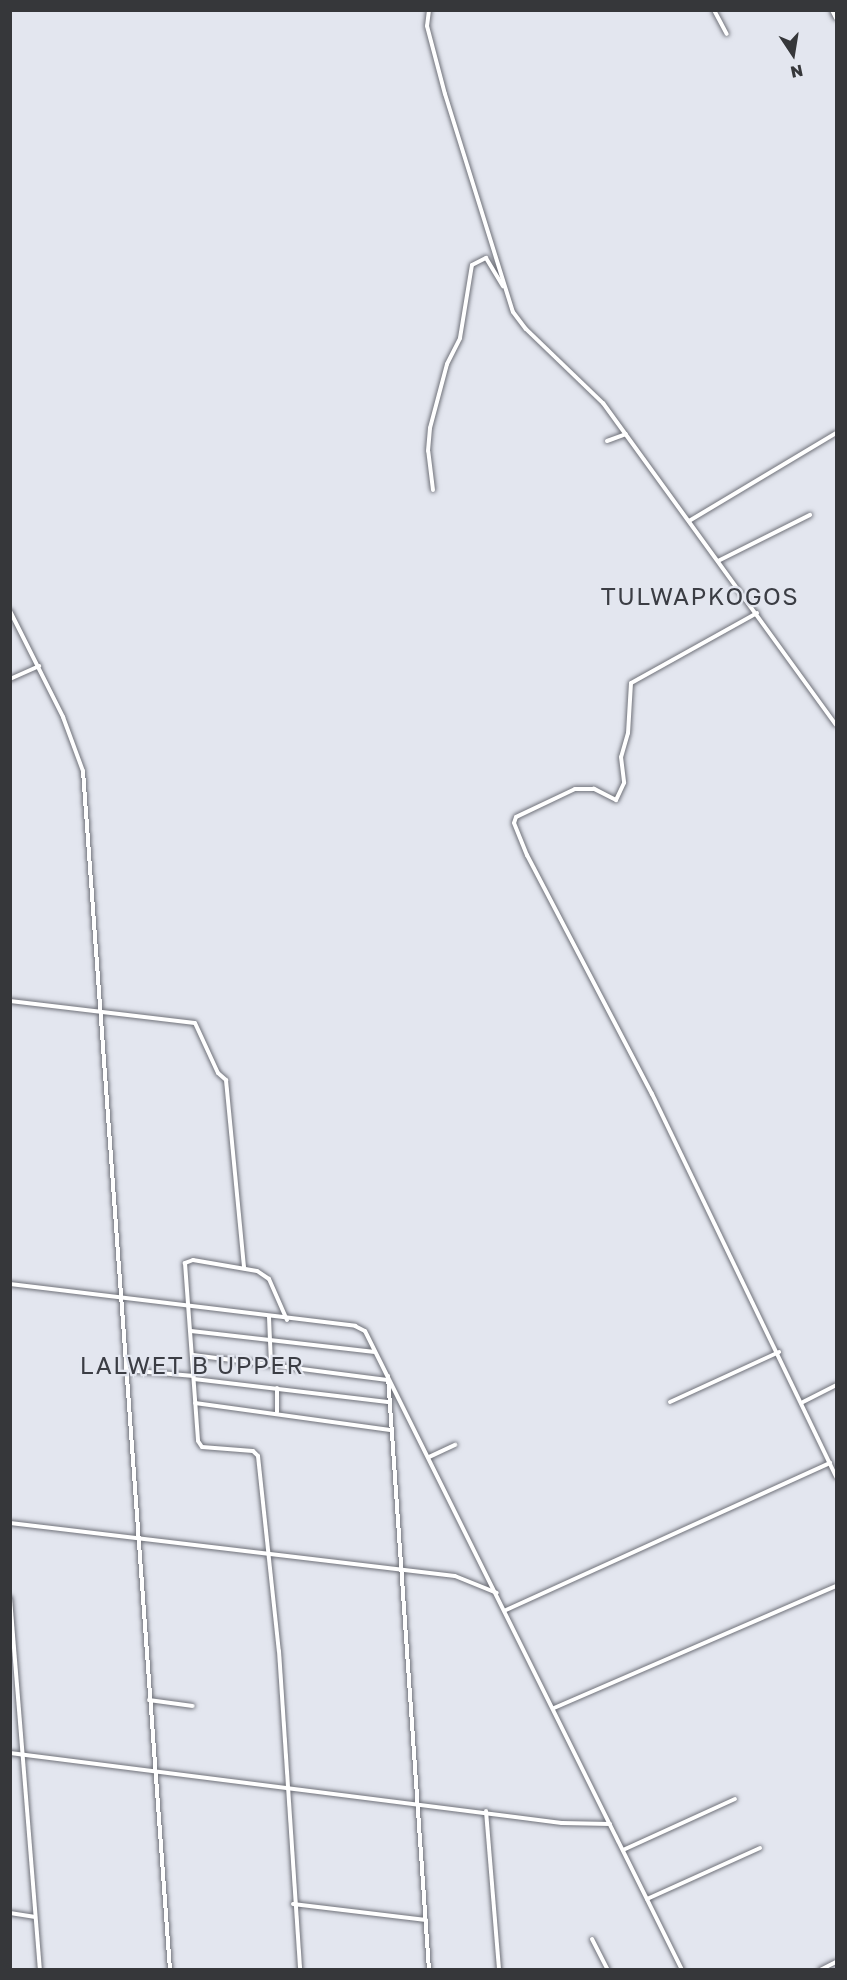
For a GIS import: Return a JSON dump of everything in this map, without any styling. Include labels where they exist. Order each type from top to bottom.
[{"type":"street","points":[[429,10],[427,26],[445,94],[513,312],[526,329],[588,386],[626,434],[837,725]]},
{"type":"street","points":[[714,10],[727,34]]},
{"type":"street","points":[[832,10],[837,18]]},
{"type":"street","points":[[433,490],[428,451],[430,428],[447,364],[459,338],[471,266],[486,258],[506,289]]},
{"type":"street","points":[[607,441],[626,434]]},
{"type":"street","points":[[689,521],[837,434]]},
{"type":"street","points":[[718,561],[810,515]]},
{"type":"street","points":[[10,611],[39,666],[83,771],[153,1772],[170,1970]]},
{"type":"street","points":[[757,613],[631,683],[628,733],[621,757],[624,783],[616,800],[594,789],[575,789],[516,817],[514,823],[526,855],[628,1047],[712,1222],[779,1352],[836,1473]]},
{"type":"street","points":[[10,679],[39,666]]},
{"type":"street","points":[[10,1001],[190,1021],[198,1028],[218,1073],[226,1080],[244,1268]]},
{"type":"street","points":[[287,1320],[269,1279],[244,1268],[186,1261],[197,1436],[202,1447],[253,1451],[258,1456],[269,1556],[288,1788],[293,1904],[300,1970]]},
{"type":"street","points":[[10,1284],[287,1320],[356,1326],[365,1331],[498,1593],[682,1970]]},
{"type":"street","points":[[269,1317],[271,1364]]},
{"type":"street","points":[[191,1331],[375,1352]]},
{"type":"street","points":[[670,1402],[779,1352]]},
{"type":"street","points":[[193,1354],[388,1378]]},
{"type":"street","points":[[126,1370],[388,1402]]},
{"type":"street","points":[[388,1378],[429,1970]]},
{"type":"street","points":[[803,1402],[837,1385]]},
{"type":"street","points":[[277,1388],[277,1412]]},
{"type":"street","points":[[195,1403],[277,1412],[390,1430]]},
{"type":"street","points":[[429,1457],[455,1444]]},
{"type":"street","points":[[506,1610],[830,1463]]},
{"type":"street","points":[[10,1523],[269,1556],[455,1576],[498,1593]]},
{"type":"street","points":[[554,1708],[837,1586]]},
{"type":"street","points":[[10,1598],[40,1970]]},
{"type":"street","points":[[148,1700],[193,1706]]},
{"type":"street","points":[[10,1753],[486,1811],[562,1823],[610,1824]]},
{"type":"street","points":[[623,1850],[735,1799]]},
{"type":"street","points":[[486,1811],[499,1970]]},
{"type":"street","points":[[647,1899],[760,1848]]},
{"type":"street","points":[[293,1904],[426,1920]]},
{"type":"street","points":[[10,1913],[34,1917]]},
{"type":"street","points":[[592,1939],[608,1970]]},
{"type":"street","points":[[820,1970],[837,1962]]},
{"type":"district","name":"TULWAPKOGOS","points":[[700,596]]},
{"type":"district","name":"LALWET B UPPER","points":[[192,1365]]}]
